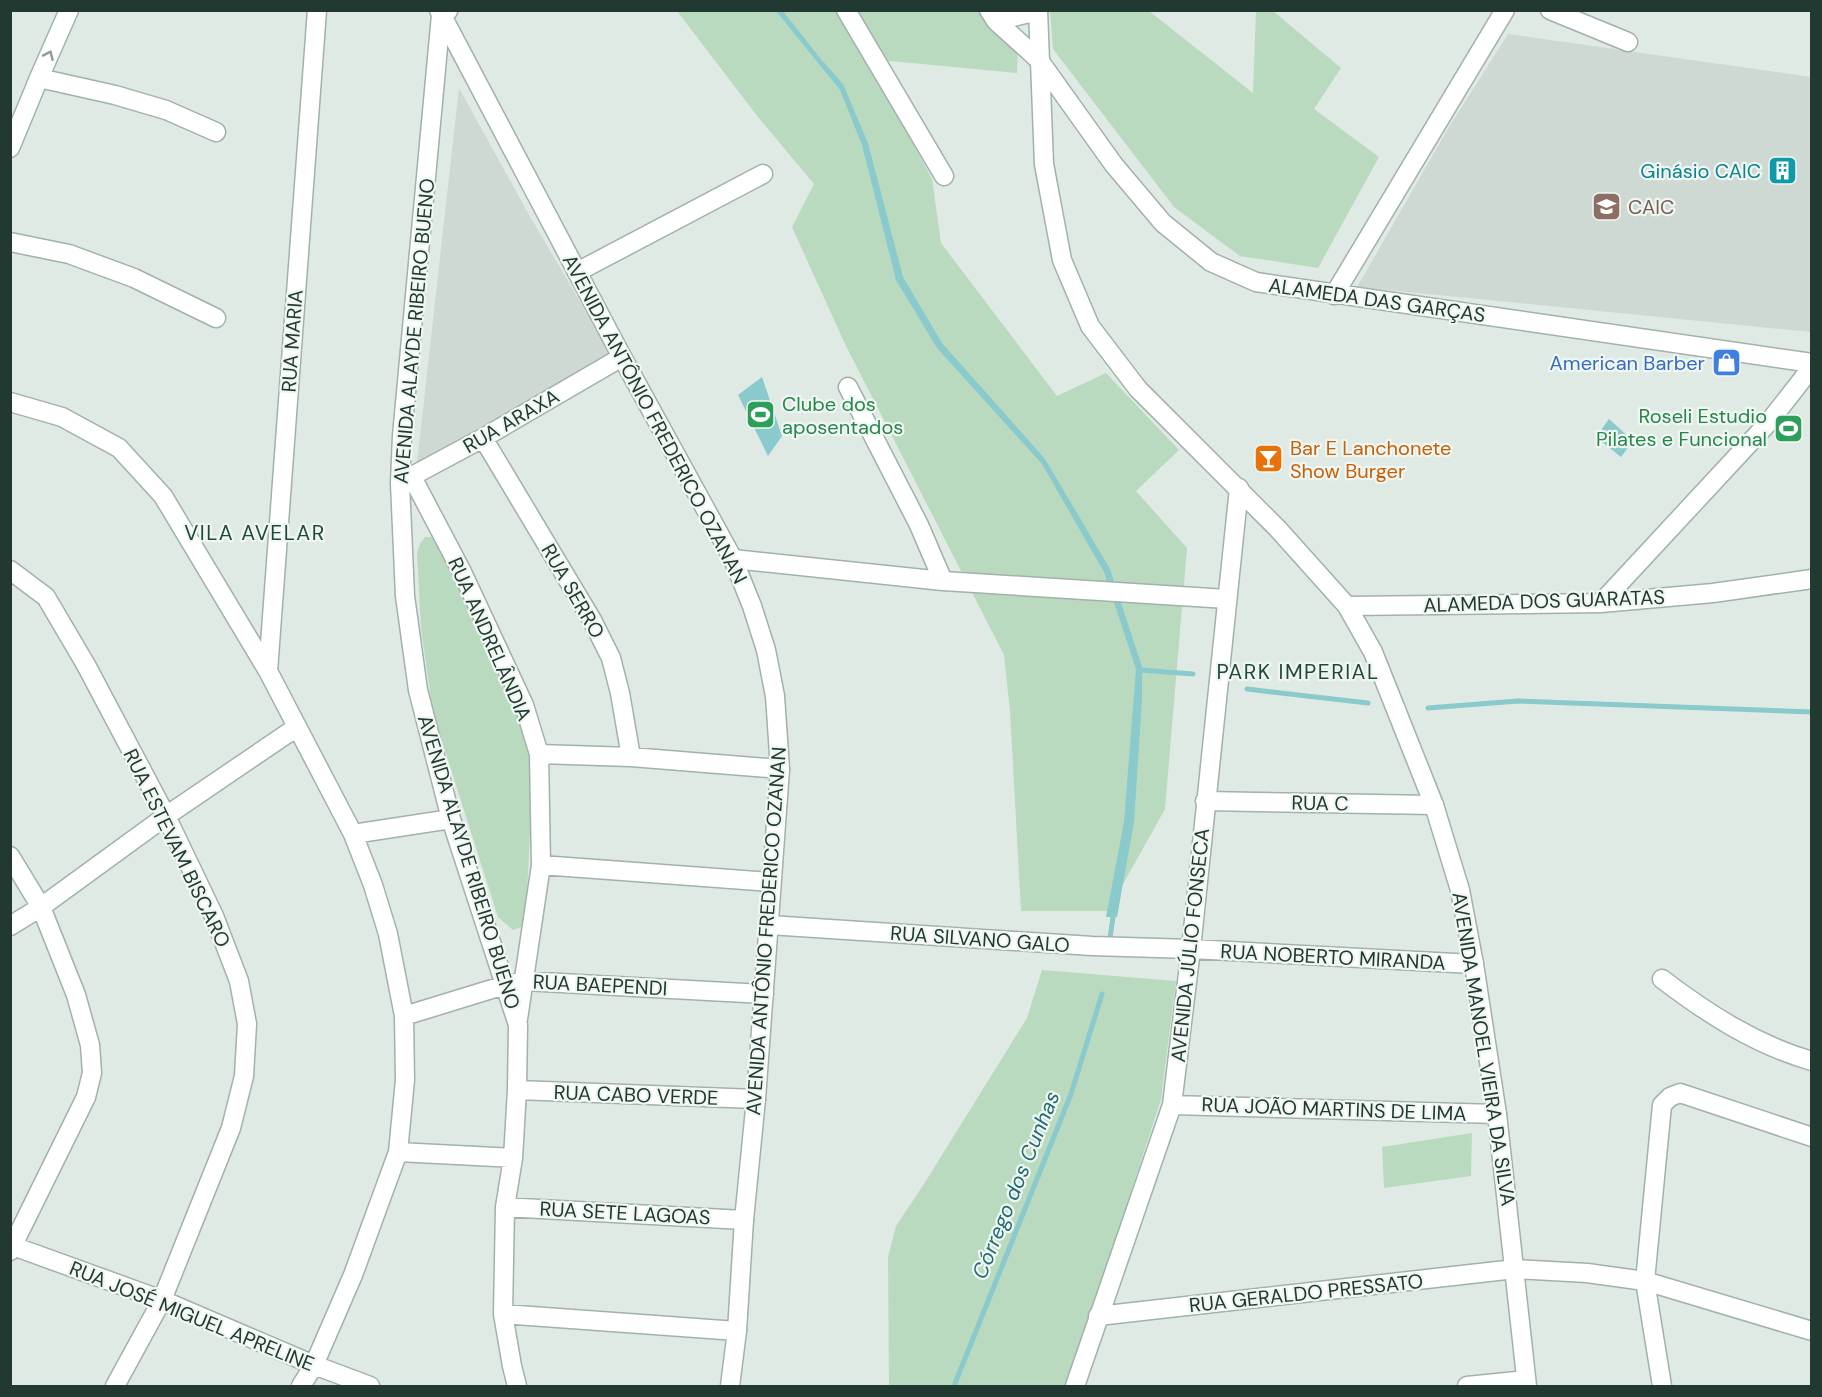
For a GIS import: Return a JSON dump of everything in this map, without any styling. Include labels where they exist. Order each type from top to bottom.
[{"type":"street","points":[[10,148],[69,10]]},
{"type":"street","name":"RUA MARIA","points":[[268,671],[317,10]]},
{"type":"street","points":[[846,10],[944,176]]},
{"type":"street","points":[[1334,295],[1505,10]]},
{"type":"street","points":[[1550,10],[1628,42]]},
{"type":"street","points":[[992,16],[1038,11]]},
{"type":"street","name":"AVENIDA MANOEL VIEIRA DA SILVA","points":[[1038,11],[1044,164],[1062,260],[1090,326],[1138,389],[1239,488],[1347,606],[1373,652],[1434,805],[1460,890],[1474,964],[1497,1114],[1526,1383]]},
{"type":"street","name":"AVENIDA ANTÔNIO FREDERICO OZANAN","points":[[443,12],[622,357],[733,559],[752,606],[766,650],[775,696],[780,769],[756,1099],[744,1220],[737,1331],[730,1386]]},
{"type":"street","name":"AVENIDA ALAYDE RIBEIRO BUENO","points":[[443,12],[402,436],[406,479],[405,596],[418,690],[451,819],[518,1025],[513,1158],[505,1207],[503,1314],[517,1386]]},
{"type":"street","name":"ALAMEDA DAS GARÇAS","points":[[992,16],[1039,60],[1114,165],[1163,223],[1211,262],[1256,282],[1812,365]]},
{"type":"street","points":[[39,78],[115,95],[166,110],[216,132]]},
{"type":"street","points":[[577,272],[763,174]]},
{"type":"street","points":[[10,242],[69,254],[134,278],[216,318]]},
{"type":"street","name":"RUA ARAXA","points":[[406,479],[483,438],[622,357]]},
{"type":"street","points":[[1601,603],[1769,422],[1812,365]]},
{"type":"street","points":[[848,387],[919,525],[943,581]]},
{"type":"street","points":[[10,402],[62,417],[120,448],[163,496],[268,671],[353,834],[373,885],[388,934],[404,1016],[405,1080],[398,1152],[353,1275],[314,1365],[302,1386]]},
{"type":"street","name":"RUA SERRO","points":[[483,438],[592,620],[611,658],[620,693],[631,757]]},
{"type":"street","name":"RUA ANDRELÂNDIA","points":[[406,479],[462,572],[524,705],[539,754],[541,865],[518,1025]]},
{"type":"street","name":"AVENIDA JÚLIO FONSECA","points":[[1075,1386],[1172,1105],[1191,949],[1239,488]]},
{"type":"street","points":[[733,559],[943,581],[1227,599]]},
{"type":"street","name":"RUA ESTEVAM BISCARO","points":[[10,570],[46,597],[86,665],[166,816],[214,915],[239,981],[247,1024],[244,1076],[231,1128],[162,1300],[115,1386]]},
{"type":"street","name":"ALAMEDA DOS GUARATAS","points":[[1347,606],[1601,603],[1713,593],[1812,579]]},
{"type":"street","points":[[10,926],[41,907],[166,816],[297,727]]},
{"type":"street","points":[[539,754],[631,757],[780,769]]},
{"type":"street","name":"RUA C","points":[[1205,801],[1434,805]]},
{"type":"street","points":[[353,834],[451,819]]},
{"type":"street","points":[[10,856],[41,907],[76,995],[90,1045],[92,1073],[87,1097],[12,1246]]},
{"type":"street","points":[[541,865],[771,882]]},
{"type":"street","name":"RUA SILVANO GALO","points":[[770,925],[1092,946],[1191,949]]},
{"type":"street","name":"RUA NOBERTO MIRANDA","points":[[1191,949],[1474,964]]},
{"type":"street","points":[[1662,979],[1689,1000],[1744,1035],[1793,1056],[1812,1061]]},
{"type":"street","name":"RUA BAEPENDI","points":[[404,1016],[524,981],[764,994]]},
{"type":"street","name":"RUA CABO VERDE","points":[[517,1090],[756,1099]]},
{"type":"street","points":[[1662,1386],[1645,1281],[1662,1105],[1670,1097],[1680,1093],[1812,1137]]},
{"type":"street","name":"RUA JOÃO MARTINS DE LIMA","points":[[1172,1105],[1497,1114]]},
{"type":"street","points":[[398,1152],[513,1158]]},
{"type":"street","name":"RUA SETE LAGOAS","points":[[505,1207],[744,1220]]},
{"type":"street","name":"RUA JOSÉ MIGUEL APRELINE","points":[[12,1246],[162,1300],[314,1365],[370,1386]]},
{"type":"street","name":"RUA GERALDO PRESSATO","points":[[1098,1316],[1515,1269],[1587,1273],[1645,1281],[1812,1331]]},
{"type":"street","points":[[503,1314],[737,1331]]},
{"type":"street","points":[[1467,1386],[1526,1383]]},
{"type":"shaded area","name":"CAIC","points":[[1508,34],[1811,77],[1811,332],[1357,287],[1449,127]]},
{"type":"shaded area","points":[[459,88],[528,213],[611,354],[417,463]]},
{"type":"green space","points":[[677,11],[836,11],[872,68],[932,179],[941,243],[1057,396],[1106,373],[1179,450],[1136,491],[1187,548],[1165,809],[1108,911],[1021,911],[1010,711],[1004,655],[845,344],[792,227],[814,184],[758,117]]},
{"type":"green space","points":[[852,11],[979,11],[986,22],[1018,46],[1017,73],[880,60]]},
{"type":"green space","points":[[1050,11],[1149,11],[1253,93],[1256,11],[1273,11],[1341,68],[1314,109],[1379,157],[1318,268],[1240,256],[1174,207],[1053,49]]},
{"type":"green space","points":[[425,537],[432,537],[435,542],[518,706],[528,736],[533,769],[526,915],[521,927],[513,930],[498,917],[433,713],[421,628],[417,553]]},
{"type":"green space","points":[[1042,970],[1176,981],[1161,1099],[1068,1386],[889,1386],[888,1257],[896,1226],[1027,1018]]},
{"type":"green space","points":[[1472,1133],[1471,1176],[1384,1188],[1382,1147]]},
{"type":"water","points":[[776,11],[783,11],[843,84],[868,143],[903,277],[942,343],[1045,459],[1110,569],[1142,667],[1134,822],[1117,917],[1106,917],[1124,822],[1136,669],[1104,572],[1042,464],[937,348],[896,280],[862,145],[840,90]]},
{"type":"water","name":"Clube dos aposentados","points":[[762,377],[782,436],[768,456],[738,395]]},
{"type":"water","points":[[1609,419],[1633,441],[1621,457],[1596,437]]},
{"type":"waterway","points":[[1140,670],[1193,674]]},
{"type":"waterway","points":[[1247,689],[1368,703]]},
{"type":"waterway","points":[[1428,708],[1518,701],[1812,712]]},
{"type":"waterway","name":"Córrego dos Cunhas","points":[[1110,938],[1114,910]]},
{"type":"waterway","name":"Córrego dos Cunhas","points":[[954,1386],[1071,1094],[1102,994]]},
{"type":"place","name":"Ginásio CAIC","points":[[1782,171]]},
{"type":"place","name":"CAIC","points":[[1607,207]]},
{"type":"place","name":"American Barber","points":[[1726,363]]},
{"type":"place","name":"Clube dos aposentados","points":[[761,415]]},
{"type":"place","name":"Roseli Estudio Pilates e Funcional","points":[[1788,428]]},
{"type":"place","name":"Bar E Lanchonete Show Burger","points":[[1269,459]]},
{"type":"district","name":"VILA AVELAR","points":[[255,533]]},
{"type":"district","name":"PARK IMPERIAL","points":[[1298,672]]}]
